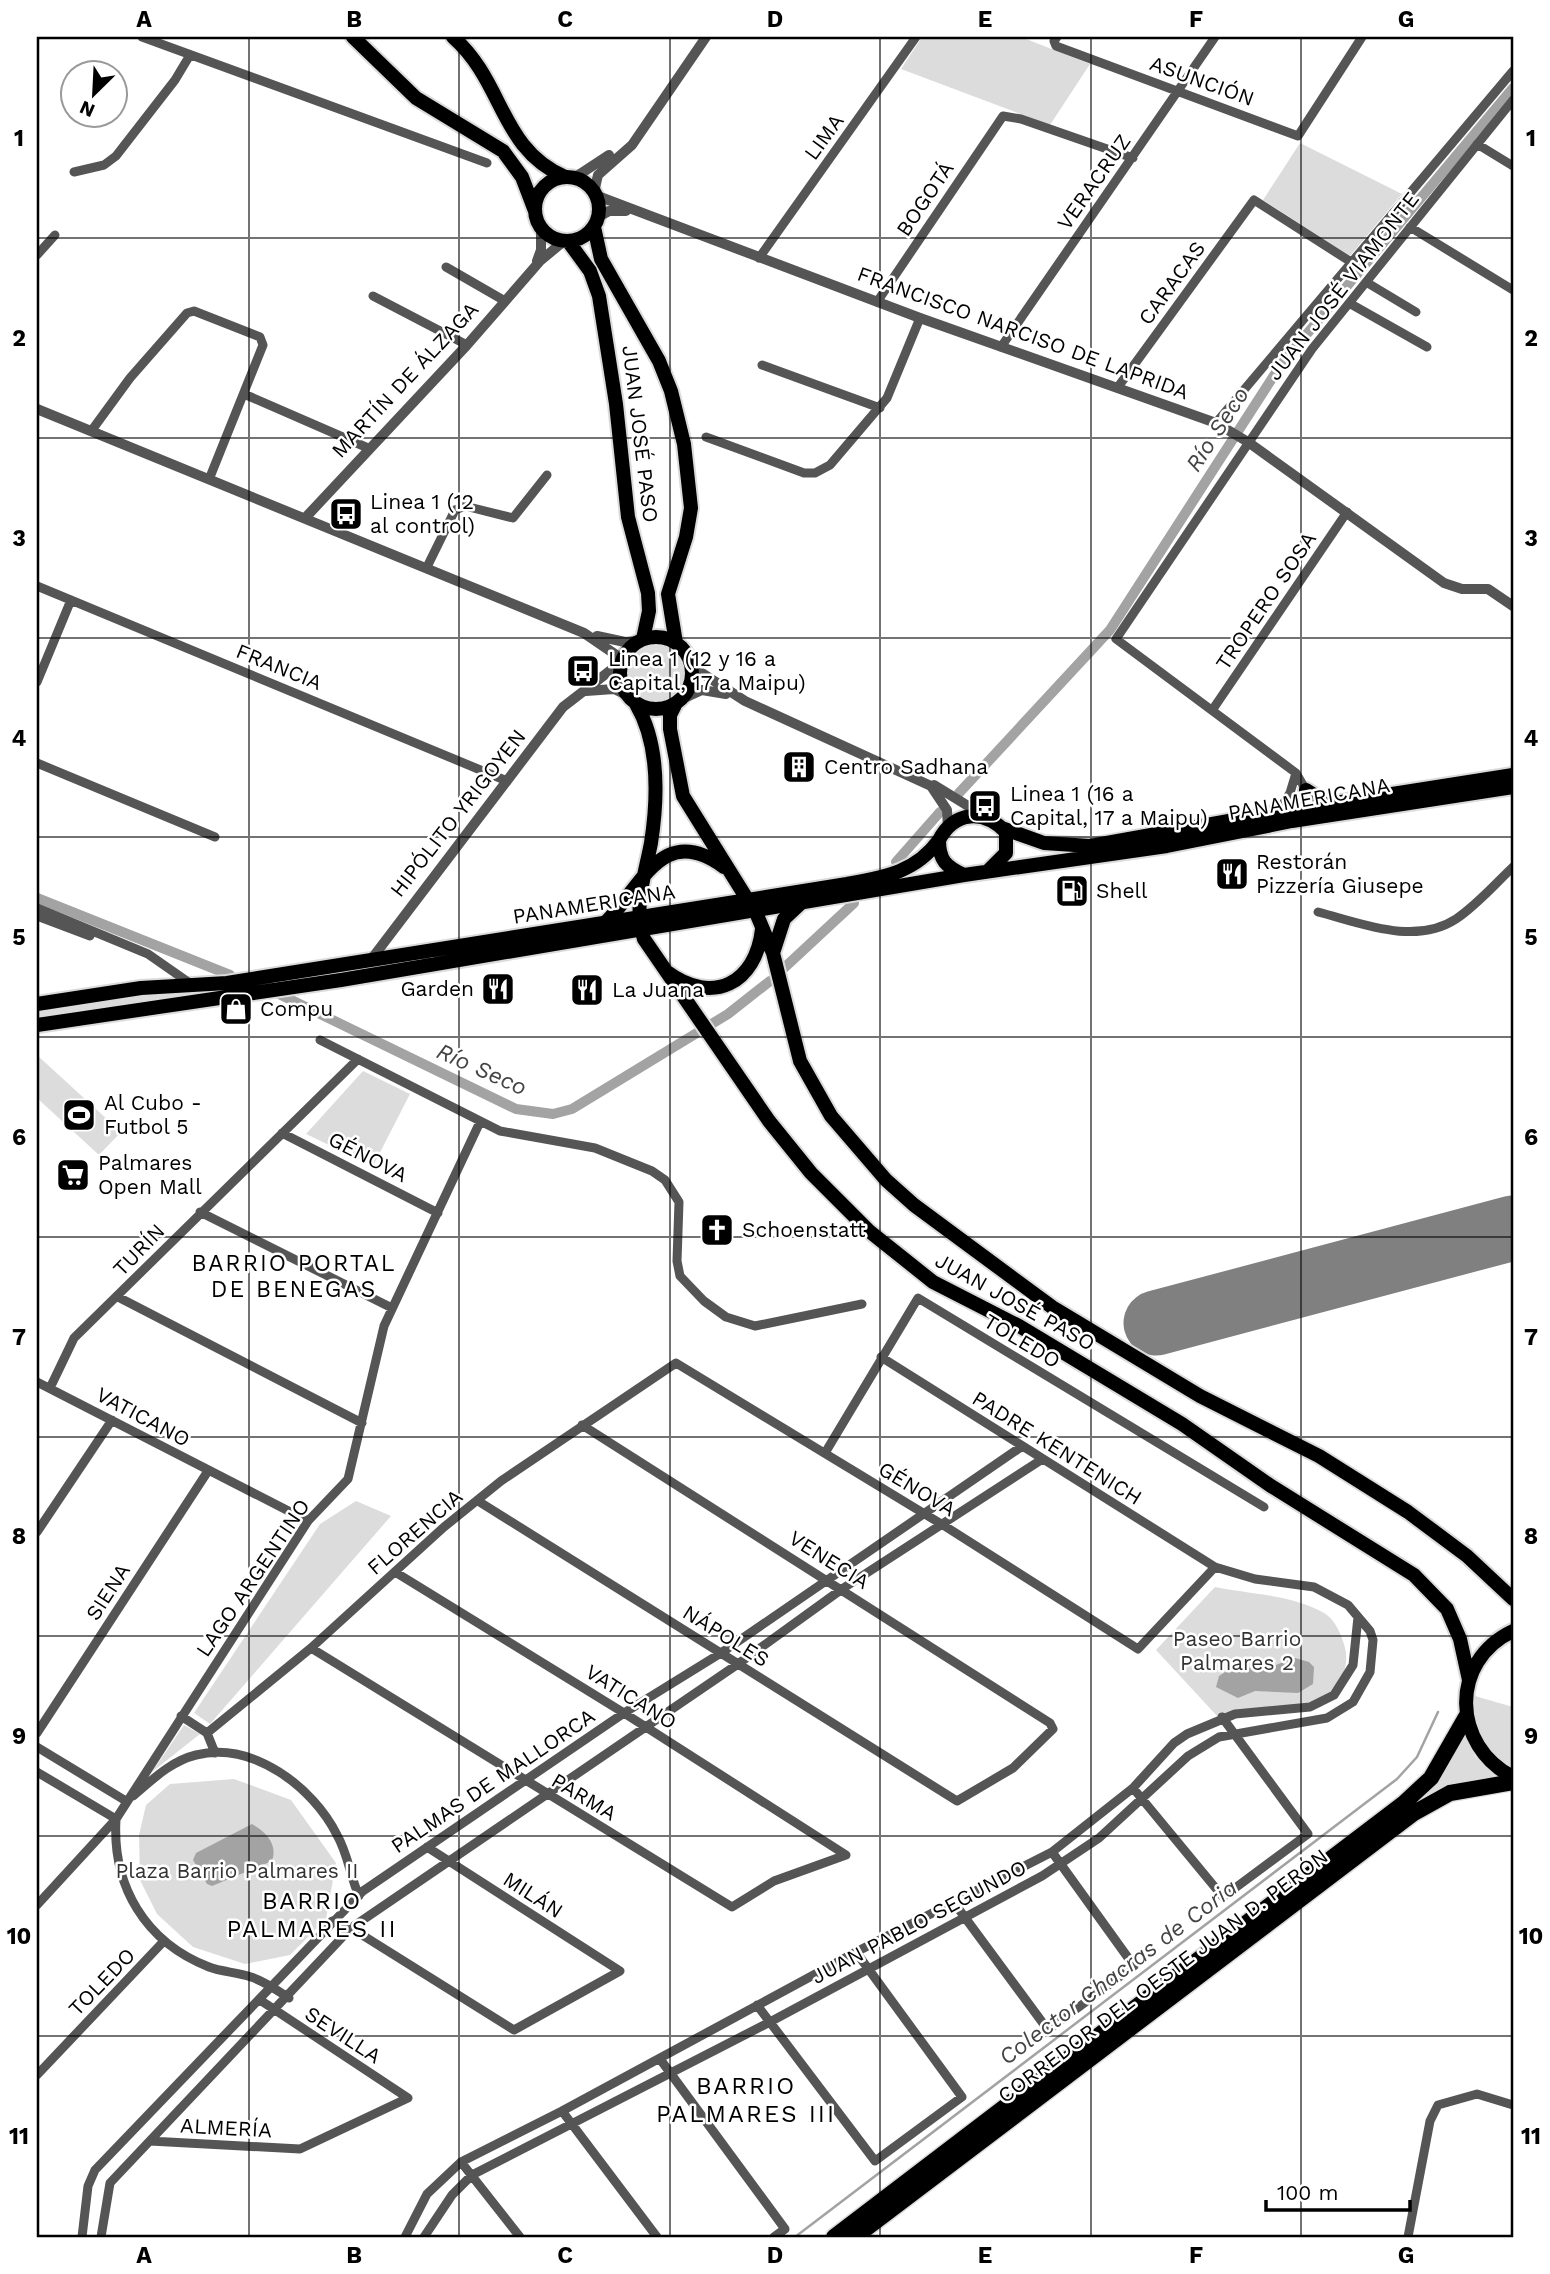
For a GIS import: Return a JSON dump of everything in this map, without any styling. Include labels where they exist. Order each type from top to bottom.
[{"type":"highway","name":"CORREDOR DEL OESTE JUAN D. PERÓN","points":[[834,2237],[1404,1803],[1431,1778],[1466,1717]]},
{"type":"highway","name":"CORREDOR DEL OESTE JUAN D. PERÓN","points":[[855,2237],[1414,1813],[1450,1793],[1513,1780]]},
{"type":"main road","points":[[353,37],[416,97],[503,151],[522,177],[541,228]]},
{"type":"main road","points":[[453,37],[482,68],[517,138],[529,155],[539,164],[594,193]]},
{"type":"main road","points":[[535,212],[541,190],[552,180],[570,178]]},
{"type":"main road","name":"JUAN JOSÉ PASO","points":[[594,193],[601,259],[659,362],[671,391],[684,443],[691,508],[686,537],[668,594],[676,643]]},
{"type":"main road","points":[[566,241],[580,239],[596,222]]},
{"type":"main road","name":"JUAN JOSÉ PASO","points":[[541,228],[552,238],[566,241],[590,271],[599,296],[616,404],[628,517],[648,593],[649,611],[640,640]]},
{"type":"main road","points":[[656,637],[676,643],[687,654],[691,666],[691,680],[678,702],[655,710],[631,700],[620,683],[621,661],[640,640],[656,637]]},
{"type":"main road","name":"JUAN JOSÉ PASO","points":[[631,700],[650,733],[654,787],[652,834],[640,882],[641,924],[663,969],[698,1021],[769,1121],[811,1173],[869,1231],[948,1292],[1019,1326],[1182,1424],[1271,1486],[1414,1575],[1447,1609],[1460,1639],[1469,1680]]},
{"type":"main road","name":"JUAN JOSÉ PASO","points":[[678,702],[670,715],[670,729],[683,796],[752,906],[773,953],[793,1042],[814,1087],[854,1146],[914,1206],[1052,1307],[1200,1396],[1319,1456],[1408,1512],[1467,1556],[1513,1599]]},
{"type":"main road","name":"PANAMERICANA","points":[[268,986],[752,906],[897,874],[928,855],[944,833],[970,816],[987,818],[1002,828],[1044,843],[1090,846],[1327,803],[1513,775]]},
{"type":"main road","name":"PANAMERICANA","points":[[752,906],[800,904],[988,871],[1167,846],[1292,821],[1513,787]]},
{"type":"main road","points":[[1306,790],[1327,803]]},
{"type":"main road","points":[[988,871],[1006,853],[1008,840],[1002,828]]},
{"type":"main road","points":[[944,833],[942,862],[964,876]]},
{"type":"main road","points":[[604,924],[622,907],[656,861],[680,852],[704,856],[731,872]]},
{"type":"main road","points":[[773,953],[784,919],[800,904]]},
{"type":"main road","name":"PANAMERICANA","points":[[268,986],[370,961],[604,924],[641,924]]},
{"type":"main road","points":[[663,969],[683,982],[699,987],[726,985],[743,975],[753,964],[762,928]]},
{"type":"main road","points":[[37,1025],[236,986]]},
{"type":"main road","points":[[37,1004],[141,988],[268,986]]},
{"type":"main road","points":[[1513,1631],[1482,1654],[1469,1680],[1466,1717],[1478,1748],[1513,1780]]},
{"type":"street","points":[[142,37],[487,163]]},
{"type":"street","points":[[594,193],[600,172],[632,145],[706,37]]},
{"type":"street","name":"LIMA","points":[[759,258],[916,37]]},
{"type":"street","name":"VERACRUZ","points":[[1001,347],[1215,37]]},
{"type":"street","name":"ASUNCIÓN","points":[[1056,40],[1178,91],[1298,136],[1362,37]]},
{"type":"street","points":[[74,172],[104,165],[116,156],[175,80],[190,55]]},
{"type":"street","name":"JUAN JOSÉ VIAMONTE","points":[[1216,423],[1513,71]]},
{"type":"street","name":"JUAN JOSÉ VIAMONTE","points":[[1213,709],[1116,639],[1312,349],[1513,100]]},
{"type":"street","points":[[570,178],[622,145],[652,114]]},
{"type":"street","name":"BOGOTÁ","points":[[877,302],[1003,116],[1021,119],[1133,158]]},
{"type":"street","points":[[1477,144],[1513,166]]},
{"type":"street","points":[[600,172],[602,189],[612,202]]},
{"type":"street","name":"FRANCISCO NARCISO DE LAPRIDA","points":[[594,193],[920,318],[1216,423],[1248,442],[1348,512],[1444,583],[1462,589],[1488,589],[1513,606]]},
{"type":"street","name":"CARACAS","points":[[1118,387],[1254,200],[1351,262]]},
{"type":"street","name":"FRANCISCO NARCISO DE LAPRIDA","points":[[596,222],[618,210],[643,214]]},
{"type":"street","points":[[1410,227],[1513,290]]},
{"type":"street","name":"MARTÍN DE ÁLZAGA","points":[[532,269],[541,250],[541,228]]},
{"type":"street","points":[[37,254],[55,235]]},
{"type":"street","name":"MARTÍN DE ÁLZAGA","points":[[306,517],[467,345],[532,269],[566,241]]},
{"type":"street","points":[[446,267],[505,301]]},
{"type":"street","points":[[1366,282],[1416,312]]},
{"type":"street","points":[[373,296],[467,345]]},
{"type":"street","points":[[1349,303],[1427,347]]},
{"type":"street","points":[[92,430],[130,378],[187,313],[194,311],[264,341],[210,477]]},
{"type":"street","points":[[706,437],[804,473],[815,473],[831,464],[880,408],[920,318]]},
{"type":"street","points":[[762,365],[880,408]]},
{"type":"street","points":[[244,394],[369,448]]},
{"type":"street","points":[[37,409],[210,477],[584,633],[616,641],[640,640]]},
{"type":"street","points":[[427,567],[455,510],[465,506],[513,518],[547,475]]},
{"type":"street","name":"TROPERO SOSA","points":[[1213,709],[1348,512]]},
{"type":"street","name":"FRANCIA","points":[[37,586],[508,780]]},
{"type":"street","points":[[37,682],[71,600]]},
{"type":"street","points":[[584,633],[621,661]]},
{"type":"street","name":"HIPÓLITO YRIGOYEN","points":[[370,961],[564,707],[621,661]]},
{"type":"street","points":[[691,666],[745,701],[931,786],[947,810],[944,833]]},
{"type":"street","points":[[580,692],[606,689],[631,700]]},
{"type":"street","points":[[678,702],[702,690],[745,701]]},
{"type":"street","points":[[1213,709],[1296,773],[1306,790],[1304,808],[1292,821]]},
{"type":"street","points":[[37,763],[215,837]]},
{"type":"street","points":[[1278,812],[1290,793],[1296,773]]},
{"type":"street","points":[[921,781],[932,784],[987,818]]},
{"type":"street","points":[[1318,912],[1395,930],[1416,932],[1435,929],[1465,912],[1513,867]]},
{"type":"street","points":[[37,908],[148,954],[195,987]]},
{"type":"street","points":[[37,916],[127,950],[148,954]]},
{"type":"street","points":[[37,925],[49,921]]},
{"type":"street","points":[[320,1040],[500,1131],[595,1148],[652,1171],[665,1180],[679,1202],[677,1261],[680,1276],[704,1301],[726,1317],[755,1326],[862,1304]]},
{"type":"street","name":"TURÍN","points":[[50,1388],[74,1338],[358,1059]]},
{"type":"street","name":"LAGO ARGENTINO","points":[[37,1905],[116,1819],[309,1521],[348,1479],[384,1326],[480,1122]]},
{"type":"street","name":"GÉNOVA","points":[[282,1133],[438,1213]]},
{"type":"street","points":[[200,1212],[392,1308]]},
{"type":"street","points":[[118,1297],[362,1423]]},
{"type":"street","name":"TOLEDO","points":[[825,1453],[918,1298],[1264,1507]]},
{"type":"street","name":"PADRE KENTENICH","points":[[881,1357],[1215,1567]]},
{"type":"street","name":"GÉNOVA","points":[[676,1363],[943,1525],[1138,1649],[1215,1567]]},
{"type":"street","name":"FLORENCIA","points":[[207,1733],[311,1648],[394,1572],[501,1481],[676,1363]]},
{"type":"street","name":"VATICANO","points":[[37,1382],[309,1521]]},
{"type":"street","points":[[37,1532],[112,1420]]},
{"type":"street","name":"VENECIA","points":[[582,1425],[1050,1723],[1054,1729],[1013,1768],[957,1801]]},
{"type":"street","name":"PALMAS DE MALLORCA","points":[[82,2237],[88,2186],[95,2170],[359,1896],[523,1780],[721,1653],[1021,1447]]},
{"type":"street","name":"PALMAS DE MALLORCA","points":[[101,2237],[110,2183],[274,2010],[289,1998],[351,1928],[738,1664],[842,1589],[1041,1460]]},
{"type":"street","name":"SIENA","points":[[37,1733],[208,1471]]},
{"type":"street","name":"NÁPOLES","points":[[478,1501],[957,1801]]},
{"type":"street","name":"JUAN PABLO SEGUNDO","points":[[424,2237],[452,2195],[472,2175],[768,2023],[1061,1865],[1099,1838],[1188,1756],[1219,1737],[1233,1732],[1302,1724],[1327,1718],[1353,1702],[1366,1679],[1373,1657],[1373,1640],[1358,1617],[1340,1599],[1314,1587],[1255,1579],[1215,1567]]},
{"type":"street","name":"VATICANO","points":[[394,1572],[645,1726],[846,1855],[774,1881],[733,1908]]},
{"type":"street","name":"JUAN PABLO SEGUNDO","points":[[405,2237],[427,2194],[461,2162],[660,2059],[856,1952],[955,1904],[1052,1852],[1133,1788],[1174,1743],[1222,1717],[1258,1710],[1310,1706],[1334,1695],[1353,1665],[1358,1617]]},
{"type":"street","name":"PARMA","points":[[311,1648],[733,1908]]},
{"type":"street","points":[[181,1716],[207,1733],[215,1753]]},
{"type":"street","points":[[1133,1788],[1223,1897],[1308,1834],[1222,1717]]},
{"type":"street","points":[[37,1746],[126,1801],[180,1761],[215,1753],[257,1762],[302,1787],[325,1813],[347,1856],[359,1896]]},
{"type":"street","points":[[37,1772],[116,1819],[116,1857],[126,1891],[147,1926],[163,1942],[213,1968],[251,1977],[289,1998]]},
{"type":"street","name":"MILÁN","points":[[351,1928],[514,2030],[620,1971],[427,1847]]},
{"type":"street","points":[[955,1904],[1048,2030],[1134,1966],[1052,1852]]},
{"type":"street","points":[[332,1921],[351,1928]]},
{"type":"street","name":"TOLEDO","points":[[37,2075],[163,1942]]},
{"type":"street","points":[[757,2005],[875,2161],[962,2097],[866,1970],[856,1952]]},
{"type":"street","name":"SEVILLA","points":[[260,2000],[408,2098],[300,2150]]},
{"type":"street","points":[[660,2059],[785,2229],[774,2237]]},
{"type":"street","points":[[1408,2237],[1430,2121],[1438,2105],[1477,2095],[1513,2105]]},
{"type":"street","points":[[562,2111],[657,2237]]},
{"type":"street","name":"ALMERÍA","points":[[150,2141],[300,2150]]},
{"type":"street","points":[[461,2162],[520,2237]]},
{"type":"green space","points":[[922,37],[1021,37],[1090,64],[1050,125],[901,69]]},
{"type":"green space","points":[[1300,143],[1402,194],[1350,256],[1263,200]]},
{"type":"green space","points":[[650,645],[662,645],[672,649],[681,658],[685,680],[677,695],[662,703],[650,703],[640,699],[631,690],[627,680],[627,668],[631,658],[640,649]]},
{"type":"green space","points":[[534,940],[534,943],[37,1017],[37,1009],[73,1003]]},
{"type":"green space","name":"Al Cubo - Futbol 5","points":[[37,1055],[121,1132],[99,1155],[37,1098]]},
{"type":"green space","points":[[363,1071],[410,1094],[373,1166],[306,1134]]},
{"type":"green space","points":[[356,1501],[391,1516],[210,1724],[194,1713],[320,1524]]},
{"type":"green space","name":"Paseo Barrio Palmares 2","points":[[1215,1587],[1299,1602],[1328,1616],[1340,1633],[1346,1656],[1340,1682],[1329,1696],[1305,1707],[1218,1717],[1156,1650]]},
{"type":"green space","points":[[1475,1696],[1513,1707],[1513,1769],[1496,1755],[1483,1738],[1476,1719]]},
{"type":"green space","points":[[184,1725],[200,1734],[152,1772]]},
{"type":"green space","points":[[1463,1732],[1475,1757],[1497,1779],[1407,1809]]},
{"type":"green space","name":"Plaza Barrio Palmares II","points":[[234,1779],[291,1800],[336,1863],[326,1919],[290,1955],[245,1964],[193,1947],[157,1914],[140,1880],[139,1835],[146,1805],[170,1784]]},
{"type":"shaded area","points":[[1295,1658],[1309,1662],[1314,1667],[1313,1684],[1298,1693],[1255,1691],[1238,1698],[1216,1687],[1219,1676],[1233,1667],[1267,1668]]},
{"type":"shaded area","points":[[252,1824],[262,1831],[272,1844],[272,1861],[212,1886],[207,1884],[193,1860],[196,1853]]},
{"type":"waterway","name":"Río Seco","points":[[959,793],[1110,630],[1280,366],[1513,88]]},
{"type":"waterway","name":"Río Seco","points":[[896,862],[940,812]]},
{"type":"waterway","name":"Río Seco","points":[[37,898],[230,975]]},
{"type":"waterway","name":"Río Seco","points":[[784,968],[854,903]]},
{"type":"waterway","name":"Río Seco","points":[[281,995],[516,1109],[553,1114],[572,1109],[728,1014],[770,981]]},
{"type":"waterway","name":"Colector Chacras de Coria","points":[[795,2237],[1397,1779],[1417,1757],[1438,1712]]},
{"type":"runway","points":[[1156,1323],[1513,1228]]},
{"type":"place","name":"Linea 1 (12 al control)","points":[[346,514]]},
{"type":"place","name":"Linea 1 (12 y 16 a Capital, 17 a Maipu)","points":[[583,671]]},
{"type":"place","name":"Centro Sadhana","points":[[799,767]]},
{"type":"place","name":"Linea 1 (16 a Capital, 17 a Maipu)","points":[[985,806]]},
{"type":"place","name":"Restorán Pizzería Giusepe","points":[[1232,874]]},
{"type":"place","name":"Shell","points":[[1072,891]]},
{"type":"place","name":"Garden","points":[[498,989]]},
{"type":"place","name":"La Juana","points":[[587,990]]},
{"type":"place","name":"Compu","points":[[236,1009]]},
{"type":"place","name":"Al Cubo - Futbol 5","points":[[79,1115]]},
{"type":"place","name":"Palmares Open Mall","points":[[73,1175]]},
{"type":"place","name":"Schoenstatt","points":[[717,1230]]},
{"type":"district","name":"BARRIO PORTAL DE BENEGAS","points":[[294,1276]]},
{"type":"district","name":"BARRIO PALMARES II","points":[[312,1915]]},
{"type":"district","name":"BARRIO PALMARES III","points":[[746,2100]]}]
